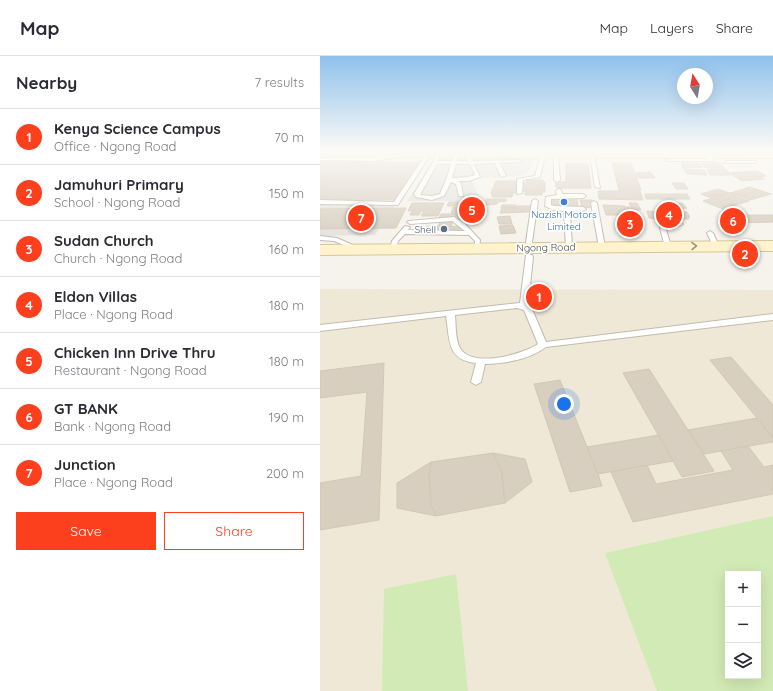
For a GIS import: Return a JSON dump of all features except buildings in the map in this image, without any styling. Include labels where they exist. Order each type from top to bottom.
[{"type":"main road","name":"Ngong Road","points":[[320,256],[502,257],[569,247],[668,247],[713,240],[773,246]]},
{"type":"main road","name":"Ngong Road","points":[[320,250],[477,248],[529,252],[773,257]]},
{"type":"lane","points":[[320,202],[396,204],[416,180]]},
{"type":"lane","points":[[424,180],[417,194],[418,196],[426,198],[439,197],[449,180]]},
{"type":"lane","points":[[449,180],[456,180]]},
{"type":"lane","points":[[449,180],[458,183],[461,195]]},
{"type":"lane","points":[[518,193],[520,180]]},
{"type":"lane","points":[[597,180],[598,186]]},
{"type":"lane","points":[[583,196],[559,193],[548,198],[548,206],[553,208],[583,209]]},
{"type":"lane","points":[[524,307],[524,287],[535,201]]},
{"type":"lane","points":[[594,203],[602,247]]},
{"type":"lane","points":[[568,209],[569,247]]},
{"type":"lane","points":[[393,250],[395,241],[411,219],[454,219],[463,225],[478,241],[477,248]]},
{"type":"lane","points":[[668,247],[663,228],[672,224],[680,224]]},
{"type":"lane","points":[[403,232],[471,233]]},
{"type":"lane","points":[[320,238],[335,239],[361,250]]},
{"type":"lane","points":[[320,328],[511,305],[524,307],[528,310],[543,345]]},
{"type":"lane","points":[[450,313],[456,349],[463,357],[481,362],[514,358],[530,354],[543,345],[773,317]]},
{"type":"lane","points":[[476,382],[481,362]]},
{"type":"shaded area","points":[[421,180],[471,180],[481,201],[407,201]]},
{"type":"shaded area","points":[[396,204],[375,235],[320,236],[320,205]]},
{"type":"shaded area","points":[[320,289],[773,290],[773,691],[320,691]]},
{"type":"green space","points":[[773,516],[773,691],[657,691],[605,553]]},
{"type":"green space","points":[[456,574],[468,691],[382,691],[384,589]]},
{"type":"place","name":"Nazish Motors Limited","points":[[564,202]]},
{"type":"place","name":"Chicken Inn Drive Thru","points":[[472,210]]},
{"type":"place","name":"Eldon Villas","points":[[669,215]]},
{"type":"place","name":"Junction","points":[[361,218]]},
{"type":"place","name":"GT BANK","points":[[733,221]]},
{"type":"place","name":"Sudan Church","points":[[630,224]]},
{"type":"place","name":"Shell","points":[[444,229]]},
{"type":"place","name":"Jamuhuri Primary","points":[[745,254]]},
{"type":"place","name":"Kenya Science Campus","points":[[539,297]]}]
